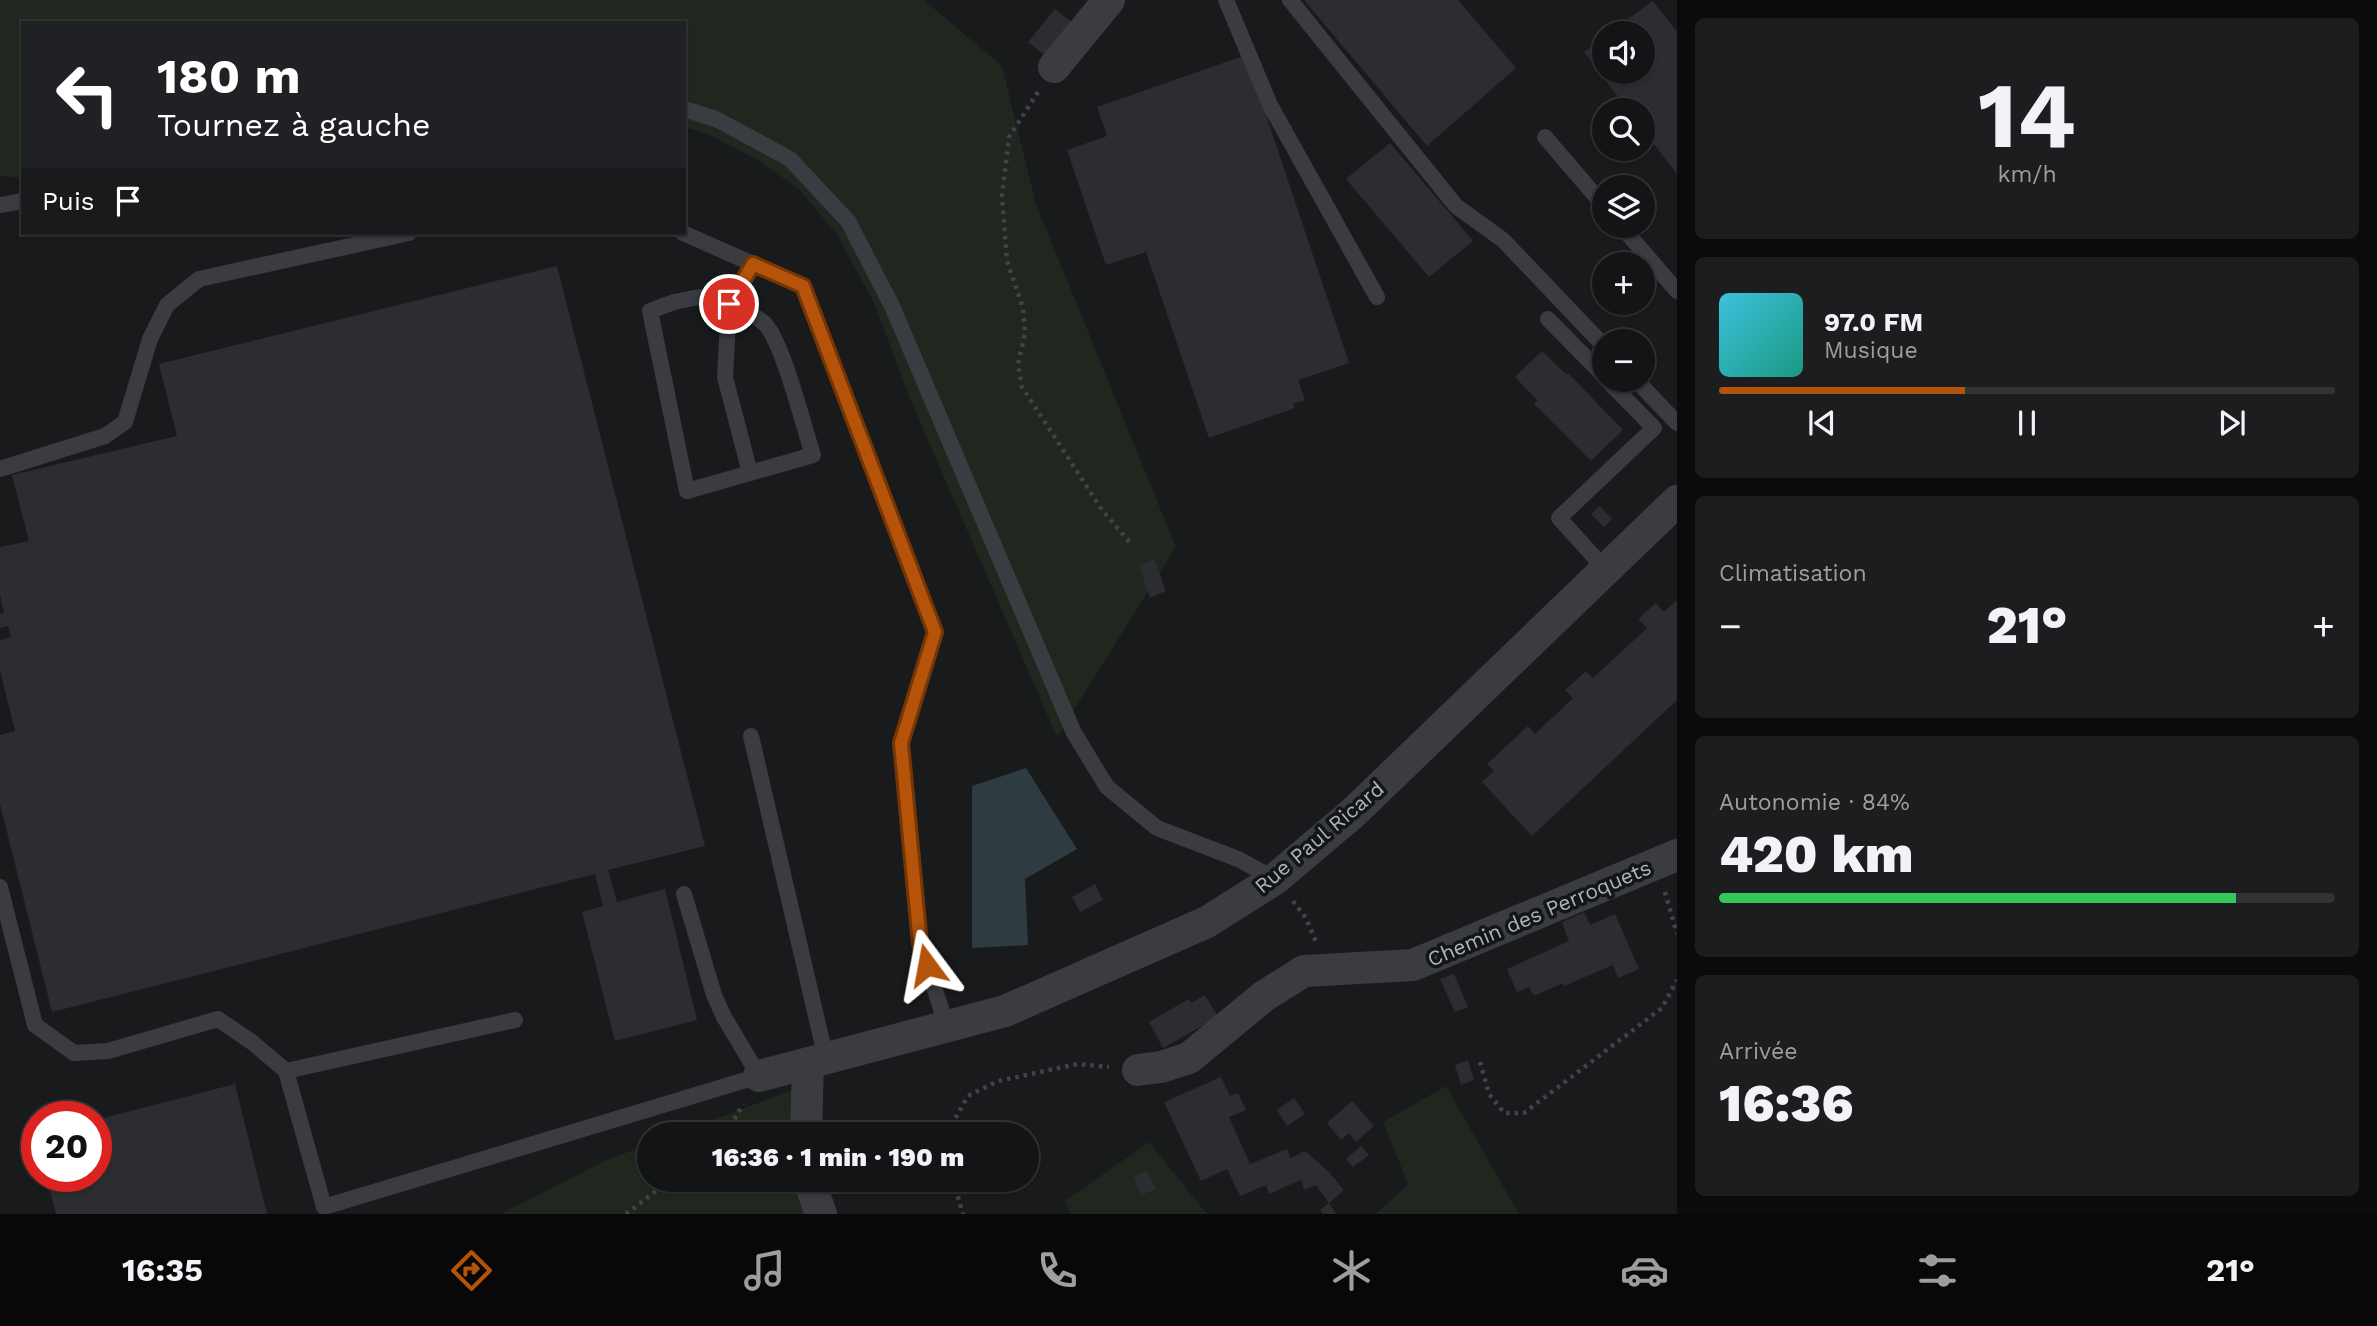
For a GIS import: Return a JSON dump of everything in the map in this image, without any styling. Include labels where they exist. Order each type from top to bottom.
[{"type":"street","points":[[1054,67],[1109,0]]},
{"type":"street","name":"Rue Paul Ricard","points":[[759,1076],[1005,1011],[1207,922],[1275,879],[1363,803],[1677,501]]},
{"type":"street","name":"Chemin des Perroquets","points":[[1138,1070],[1161,1067],[1189,1058],[1264,996],[1304,971],[1413,965],[1667,860]]},
{"type":"street","points":[[808,1122],[817,1061]]},
{"type":"street","points":[[813,1192],[821,1214]]},
{"type":"lane","points":[[1226,0],[1270,106],[1377,297]]},
{"type":"lane","points":[[1290,0],[1456,205],[1503,240],[1592,333]]},
{"type":"lane","points":[[686,110],[716,119],[790,159],[849,221],[892,306],[1074,733],[1107,787],[1157,828],[1238,859],[1275,879]]},
{"type":"lane","points":[[1545,137],[1592,192]]},
{"type":"lane","points":[[0,205],[21,201]]},
{"type":"lane","points":[[686,234],[803,286],[935,632],[901,743],[920,944],[947,1027]]},
{"type":"lane","points":[[0,469],[105,436],[125,422],[150,339],[167,305],[199,279],[401,235]]},
{"type":"lane","points":[[1631,238],[1677,291]]},
{"type":"lane","points":[[750,473],[725,377],[729,304],[753,264]]},
{"type":"lane","points":[[699,297],[729,304],[764,324],[778,344],[813,455],[687,491],[650,311],[699,297]]},
{"type":"lane","points":[[1548,319],[1592,365]]},
{"type":"lane","points":[[1606,570],[1559,518],[1654,428],[1619,392]]},
{"type":"lane","points":[[1647,392],[1677,423]]},
{"type":"lane","points":[[751,736],[817,1061]]},
{"type":"lane","points":[[0,887],[35,1025],[74,1053],[108,1051],[218,1019],[253,1043],[286,1071],[324,1207],[759,1076],[714,995],[684,894]]},
{"type":"lane","points":[[286,1071],[515,1020]]},
{"type":"path","points":[[1054,67],[1009,137],[1002,196],[1007,261],[1023,308],[1025,333],[1018,365],[1022,387],[1102,510],[1132,545]]},
{"type":"path","points":[[1667,860],[1677,934]]},
{"type":"path","points":[[1275,879],[1306,918],[1327,969]]},
{"type":"path","points":[[1480,1062],[1489,1094],[1504,1113],[1524,1113],[1662,1008],[1677,980]]},
{"type":"path","points":[[953,1122],[968,1096],[998,1081],[1078,1064],[1138,1070]]},
{"type":"path","points":[[626,1214],[654,1192]]},
{"type":"path","points":[[957,1192],[963,1214]]},
{"type":"shaded area","points":[[0,0],[924,0],[1002,66],[1036,204],[1176,547],[1057,737],[911,401],[874,303],[837,235],[799,189],[756,159],[705,133],[686,128],[686,21],[21,21],[21,178],[0,176]]},
{"type":"shaded area","points":[[1026,768],[1077,849],[1025,879],[1028,945],[972,948],[972,786]]},
{"type":"shaded area","points":[[1446,1086],[1519,1214],[1376,1214],[1408,1184],[1383,1122]]},
{"type":"shaded area","points":[[795,1089],[794,1122],[707,1122]]},
{"type":"shaded area","points":[[1149,1142],[1207,1214],[1070,1214],[1065,1201]]},
{"type":"shaded area","points":[[637,1149],[637,1192],[803,1192],[810,1214],[501,1214],[604,1161]]},
{"type":"building","points":[[1304,0],[1458,0],[1516,68],[1427,146]]},
{"type":"building","points":[[1653,1],[1677,32],[1677,174],[1655,146],[1655,98],[1619,98],[1608,84],[1655,84],[1655,21],[1626,21]]},
{"type":"building","points":[[1055,9],[1073,23],[1046,56],[1028,42]]},
{"type":"building","points":[[1592,46],[1592,63],[1584,52]]},
{"type":"building","points":[[1246,55],[1349,363],[1298,380],[1305,400],[1293,404],[1295,408],[1209,438],[1146,252],[1106,265],[1067,150],[1107,136],[1097,107]]},
{"type":"building","points":[[1390,143],[1473,241],[1429,277],[1346,179]]},
{"type":"building","points":[[557,266],[705,846],[608,870],[617,902],[665,889],[697,1020],[615,1041],[582,912],[603,906],[595,874],[52,1012],[0,804],[0,735],[15,731],[0,671],[0,640],[11,637],[8,626],[0,626],[0,614],[4,613],[0,595],[0,547],[29,541],[12,475],[177,436],[159,364]]},
{"type":"building","points":[[1542,351],[1569,374],[1623,430],[1591,461],[1534,404],[1537,400],[1515,377]]},
{"type":"building","points":[[1600,506],[1612,519],[1604,527],[1591,514]]},
{"type":"building","points":[[1154,559],[1166,591],[1150,598],[1139,566]]},
{"type":"building","points":[[1677,600],[1677,700],[1532,836],[1482,782],[1494,771],[1487,764],[1528,726],[1535,734],[1573,698],[1565,690],[1586,671],[1593,678],[1647,628],[1638,619],[1656,603],[1664,612]]},
{"type":"building","points":[[1095,884],[1103,900],[1080,912],[1072,897]]},
{"type":"building","points":[[1584,912],[1590,925],[1615,914],[1639,969],[1618,978],[1613,965],[1534,996],[1529,987],[1517,992],[1507,969],[1569,941],[1562,922]]},
{"type":"building","points":[[1454,974],[1468,1007],[1455,1012],[1440,979]]},
{"type":"building","points":[[1205,995],[1218,1017],[1163,1048],[1149,1022],[1189,999],[1191,1003]]},
{"type":"building","points":[[1468,1060],[1474,1080],[1461,1085],[1455,1065]]},
{"type":"building","points":[[1221,1077],[1230,1096],[1238,1093],[1246,1110],[1229,1117],[1250,1164],[1287,1149],[1291,1158],[1305,1151],[1329,1172],[1344,1190],[1329,1203],[1316,1185],[1304,1190],[1301,1180],[1269,1194],[1266,1185],[1240,1196],[1227,1169],[1201,1181],[1164,1102]]},
{"type":"building","points":[[235,1084],[267,1214],[56,1214],[50,1192],[112,1192],[112,1116]]},
{"type":"building","points":[[1294,1098],[1305,1114],[1287,1126],[1277,1110]]},
{"type":"building","points":[[1352,1101],[1374,1126],[1356,1142],[1349,1133],[1341,1140],[1327,1123]]},
{"type":"building","points":[[1361,1146],[1369,1155],[1353,1167],[1346,1159]]},
{"type":"building","points":[[1147,1170],[1156,1189],[1141,1195],[1134,1177]]},
{"type":"building","points":[[1329,1203],[1336,1214],[1323,1214],[1320,1210]]},
{"type":"route","points":[[729,304],[753,264],[803,286],[935,632],[901,743],[920,944],[927,965]]}]
